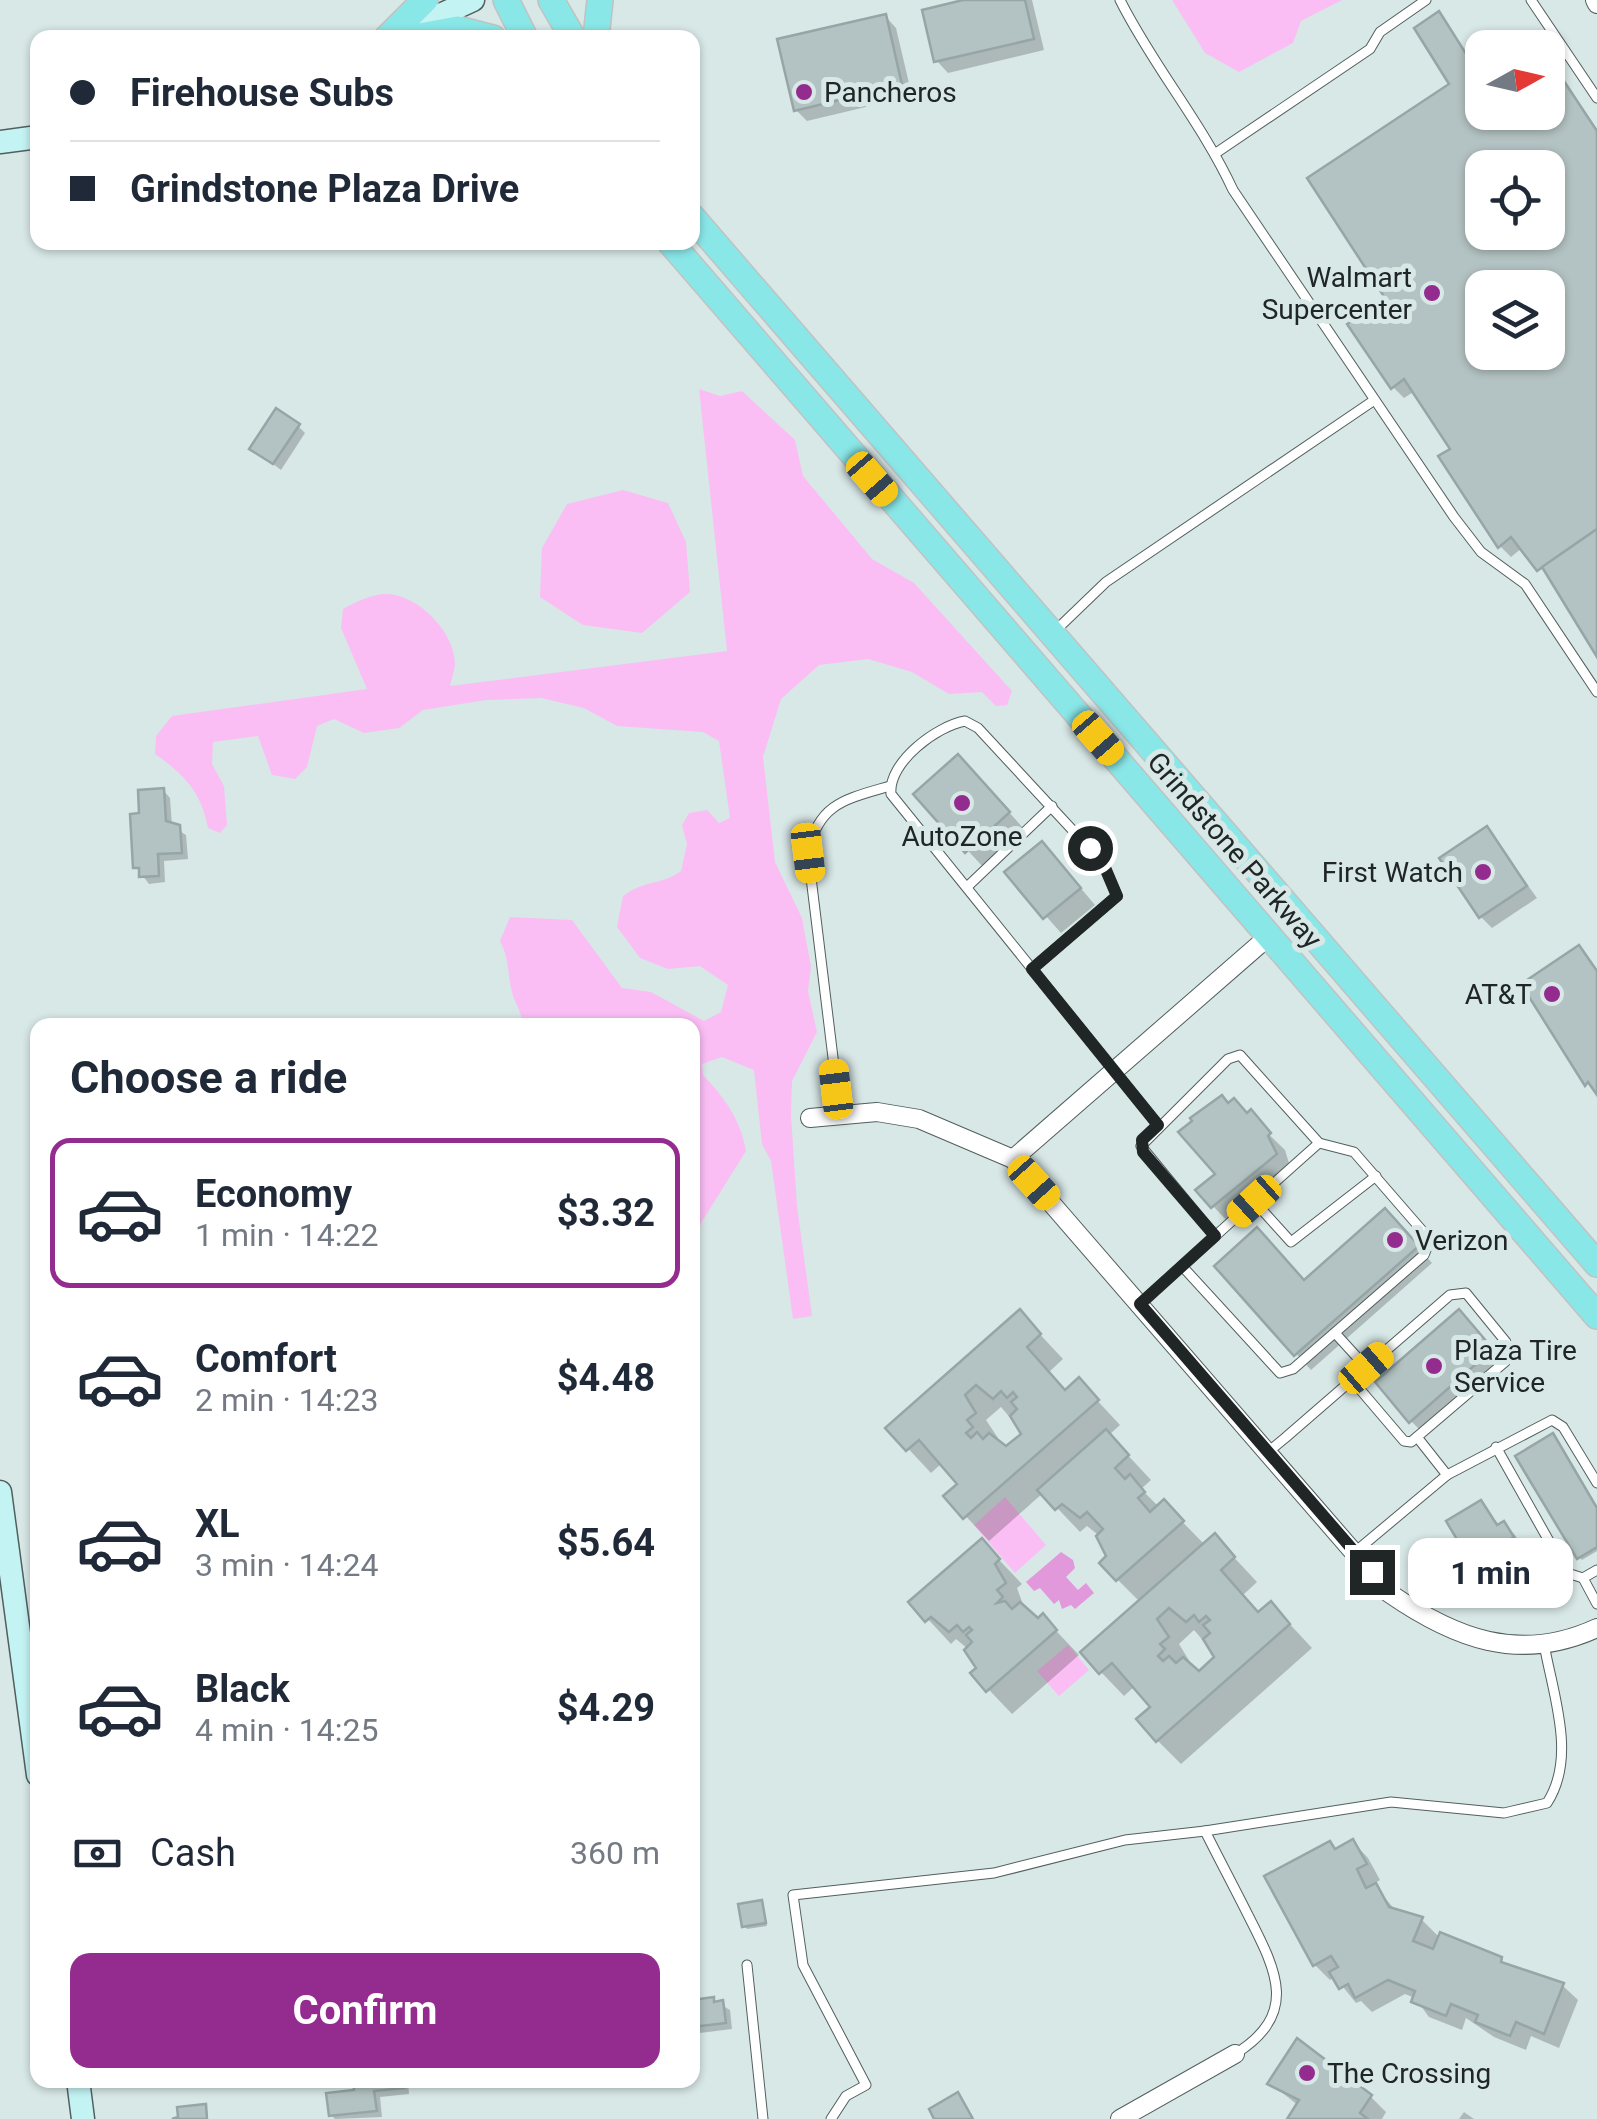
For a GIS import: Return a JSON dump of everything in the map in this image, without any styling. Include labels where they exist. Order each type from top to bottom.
[{"type":"main road","points":[[397,30],[425,0]]},
{"type":"main road","points":[[506,0],[520,30]]},
{"type":"main road","points":[[551,0],[569,30]]},
{"type":"main road","points":[[597,30],[600,0]]},
{"type":"main road","name":"Grindstone Parkway","points":[[700,226],[1597,1264]]},
{"type":"main road","name":"Grindstone Parkway","points":[[677,250],[1597,1316]]},
{"type":"street","points":[[407,30],[474,0]]},
{"type":"street","points":[[0,142],[30,138]]},
{"type":"street","points":[[1013,1159],[1269,936]]},
{"type":"street","points":[[810,1118],[878,1112],[919,1119],[1013,1159],[1389,1593],[1437,1626],[1498,1643],[1544,1644],[1597,1628]]},
{"type":"street","points":[[0,1492],[30,1715]]},
{"type":"street","points":[[1121,2119],[1235,2054]]},
{"type":"street","points":[[79,2088],[83,2119]]},
{"type":"lane","points":[[1120,0],[1137,36],[1216,153],[1233,190],[1373,401],[1480,552],[1525,584],[1597,692]]},
{"type":"lane","points":[[1216,153],[1370,49],[1380,32],[1426,0]]},
{"type":"lane","points":[[1532,0],[1597,98]]},
{"type":"lane","points":[[1051,634],[1106,582],[1373,401]]},
{"type":"lane","points":[[840,1115],[808,853],[814,826],[839,801],[890,786],[919,746],[950,724],[964,721],[978,728],[1103,863],[1117,896],[1032,969]]},
{"type":"lane","points":[[890,786],[891,794],[1158,1125]]},
{"type":"lane","points":[[966,887],[1052,806]]},
{"type":"lane","points":[[1182,1266],[1280,1372],[1293,1369],[1428,1250],[1426,1235],[1354,1152],[1319,1142],[1240,1054],[1228,1059],[1142,1140],[1143,1152],[1215,1236]]},
{"type":"lane","points":[[1140,1304],[1319,1142]]},
{"type":"lane","points":[[1254,1201],[1290,1242],[1376,1176]]},
{"type":"lane","points":[[1268,1452],[1352,1380],[1366,1368],[1459,1292],[1466,1294],[1506,1342],[1506,1361],[1418,1437],[1404,1441],[1352,1380]]},
{"type":"lane","points":[[1335,1332],[1366,1368]]},
{"type":"lane","points":[[1354,1552],[1447,1474],[1544,1422],[1557,1422],[1597,1483]]},
{"type":"lane","points":[[1418,1437],[1447,1474]]},
{"type":"lane","points":[[1496,1447],[1567,1573],[1584,1578],[1597,1604]]},
{"type":"lane","points":[[1584,1578],[1597,1570]]},
{"type":"lane","points":[[831,2119],[846,2096],[866,2085],[803,1964],[792,1895],[994,1874],[1125,1840],[1205,1832],[1391,1802],[1504,1813],[1547,1803],[1556,1789],[1564,1758],[1544,1644]]},
{"type":"lane","points":[[1205,1832],[1274,1966],[1278,1996],[1270,2023],[1257,2040],[1235,2054]]},
{"type":"lane","points":[[747,1964],[763,2119]]},
{"type":"shaded area","points":[[1172,0],[1342,0],[1301,21],[1293,43],[1239,72],[1205,53]]},
{"type":"shaded area","points":[[699,389],[720,396],[742,391],[795,440],[803,476],[872,559],[914,583],[1012,691],[1007,705],[996,706],[982,692],[949,694],[912,672],[868,659],[819,665],[781,699],[763,757],[775,862],[802,918],[811,967],[808,991],[817,1032],[792,1081],[797,1206],[812,1316],[793,1319],[771,1161],[762,1144],[754,1070],[722,1057],[702,1064],[703,1075],[736,1119],[746,1151],[700,1227],[700,1019],[704,1021],[721,1012],[728,985],[700,966],[668,969],[640,958],[617,927],[623,896],[681,871],[687,844],[682,825],[689,813],[707,810],[719,823],[730,818],[719,741],[703,732],[617,726],[584,708],[541,698],[486,700],[423,710],[399,728],[364,733],[334,719],[317,726],[307,767],[295,779],[272,775],[258,736],[213,742],[212,764],[224,786],[227,825],[220,833],[208,828],[190,785],[155,754],[156,736],[172,716],[367,689],[341,628],[343,609],[375,596],[406,598],[436,620],[453,652],[455,666],[450,686],[727,651]]},
{"type":"shaded area","points":[[623,490],[668,503],[686,542],[690,592],[642,633],[583,625],[540,597],[542,548],[567,504]]},
{"type":"shaded area","points":[[510,917],[572,920],[622,988],[651,992],[699,1018],[521,1018],[500,941]]},
{"type":"shaded area","points":[[1005,1497],[1046,1545],[1015,1573],[974,1525]]},
{"type":"shaded area","points":[[1061,1552],[1073,1560],[1075,1568],[1066,1577],[1078,1590],[1086,1583],[1094,1593],[1075,1609],[1071,1605],[1062,1609],[1059,1600],[1054,1604],[1040,1588],[1034,1591],[1026,1582]]},
{"type":"shaded area","points":[[1068,1645],[1089,1670],[1059,1696],[1037,1671]]},
{"type":"building","points":[[963,0],[1025,0],[1034,39],[934,62],[922,10]]},
{"type":"building","name":"Walmart Supercenter","points":[[1439,11],[1465,52],[1465,130],[1565,130],[1565,83],[1597,131],[1597,529],[1537,571],[1511,537],[1498,548],[1438,456],[1450,449],[1404,379],[1391,389],[1347,324],[1385,298],[1307,178],[1449,84],[1414,28]]},
{"type":"building","points":[[886,14],[902,85],[794,111],[777,39]]},
{"type":"building","points":[[276,408],[300,424],[273,464],[249,449]]},
{"type":"building","points":[[1597,529],[1597,657],[1542,567]]},
{"type":"building","name":"AutoZone","points":[[958,754],[1010,812],[965,853],[913,794]]},
{"type":"building","points":[[164,788],[166,821],[180,825],[182,853],[158,854],[159,876],[139,877],[139,868],[133,868],[130,814],[139,813],[138,790]]},
{"type":"building","name":"First Watch","points":[[1487,826],[1527,886],[1479,918],[1439,858]]},
{"type":"building","points":[[1042,841],[1081,888],[1043,919],[1004,872]]},
{"type":"building","points":[[1579,945],[1597,971],[1597,1095],[1588,1082],[1585,1086],[1521,984]]},
{"type":"building","points":[[1222,1095],[1228,1103],[1234,1098],[1247,1113],[1251,1109],[1271,1133],[1268,1136],[1277,1154],[1211,1208],[1195,1190],[1215,1174],[1178,1132]]},
{"type":"building","points":[[1385,1208],[1419,1246],[1294,1356],[1214,1266],[1257,1227],[1304,1280]]},
{"type":"building","points":[[1020,1309],[1041,1334],[1027,1347],[1065,1390],[1079,1377],[1099,1400],[963,1519],[943,1496],[957,1484],[919,1440],[906,1451],[885,1428]],"holes":[[[976,1385],[993,1399],[1001,1391],[1007,1398],[1013,1392],[1017,1397],[1011,1402],[1017,1409],[1010,1416],[1021,1434],[1006,1446],[989,1433],[983,1439],[977,1432],[971,1438],[966,1433],[973,1427],[967,1420],[976,1413],[965,1395]]]},
{"type":"building","name":"Plaza Tire Service","points":[[1459,1309],[1493,1349],[1409,1423],[1375,1382]]},
{"type":"building","points":[[1106,1429],[1129,1455],[1115,1468],[1125,1479],[1130,1474],[1145,1492],[1138,1498],[1150,1512],[1164,1499],[1184,1521],[1116,1581],[1099,1563],[1106,1556],[1096,1536],[1103,1529],[1087,1512],[1080,1518],[1062,1504],[1055,1510],[1037,1490]]},
{"type":"building","points":[[1553,1433],[1597,1508],[1597,1547],[1577,1559],[1515,1456]]},
{"type":"building","points":[[1481,1500],[1497,1525],[1504,1521],[1514,1537],[1506,1542],[1522,1569],[1487,1590],[1446,1521]]},
{"type":"building","points":[[1215,1533],[1235,1557],[1221,1570],[1258,1612],[1271,1601],[1290,1624],[1156,1742],[1136,1719],[1150,1707],[1112,1663],[1099,1674],[1080,1652]],"holes":[[[1169,1608],[1186,1622],[1194,1615],[1199,1622],[1206,1616],[1210,1620],[1203,1625],[1210,1633],[1203,1639],[1214,1657],[1199,1671],[1183,1657],[1176,1663],[1169,1656],[1163,1661],[1158,1656],[1165,1649],[1160,1644],[1169,1637],[1157,1619]]]},
{"type":"building","points":[[982,1538],[1000,1559],[995,1564],[1006,1583],[997,1590],[1003,1597],[997,1603],[1005,1601],[1012,1609],[1020,1602],[1038,1618],[1043,1613],[1057,1630],[986,1692],[970,1673],[976,1668],[964,1650],[972,1642],[966,1635],[972,1630],[969,1627],[963,1632],[957,1625],[949,1632],[931,1617],[925,1622],[908,1602]]},
{"type":"building","points":[[1353,1839],[1367,1864],[1357,1869],[1366,1888],[1376,1883],[1389,1907],[1423,1917],[1413,1941],[1433,1949],[1440,1932],[1502,1957],[1501,1962],[1564,1983],[1544,2034],[1516,2022],[1510,2036],[1475,2022],[1478,2015],[1451,2004],[1446,2016],[1411,2002],[1415,1991],[1388,1980],[1355,1998],[1348,1984],[1339,1989],[1329,1972],[1338,1967],[1331,1956],[1313,1966],[1264,1876],[1330,1841],[1335,1849]]},
{"type":"building","points":[[762,1900],[766,1923],[742,1927],[738,1904]]},
{"type":"building","points":[[700,1999],[723,2000],[726,2023],[700,2026]]},
{"type":"building","name":"The Crossing","points":[[1297,2038],[1372,2095],[1360,2113],[1368,2119],[1287,2119],[1299,2100],[1267,2084]]},
{"type":"building","points":[[404,2088],[374,2091],[377,2111],[329,2116],[326,2093]]},
{"type":"building","points":[[958,2092],[973,2119],[934,2119],[929,2109]]},
{"type":"building","points":[[206,2104],[207,2119],[172,2119],[178,2117],[177,2107]]},
{"type":"place","name":"Pancheros","points":[[804,92]]},
{"type":"place","name":"Walmart Supercenter","points":[[1432,293]]},
{"type":"place","name":"AutoZone","points":[[962,803]]},
{"type":"place","name":"First Watch","points":[[1483,872]]},
{"type":"place","name":"AT&T","points":[[1552,994]]},
{"type":"place","name":"Verizon","points":[[1395,1240]]},
{"type":"place","name":"Plaza Tire Service","points":[[1434,1366]]},
{"type":"place","name":"The Crossing","points":[[1307,2073]]},
{"type":"route","points":[[1090,848],[1103,863],[1117,896],[1032,969],[1158,1125],[1142,1140],[1143,1152],[1215,1236],[1140,1304],[1372,1572]]}]
